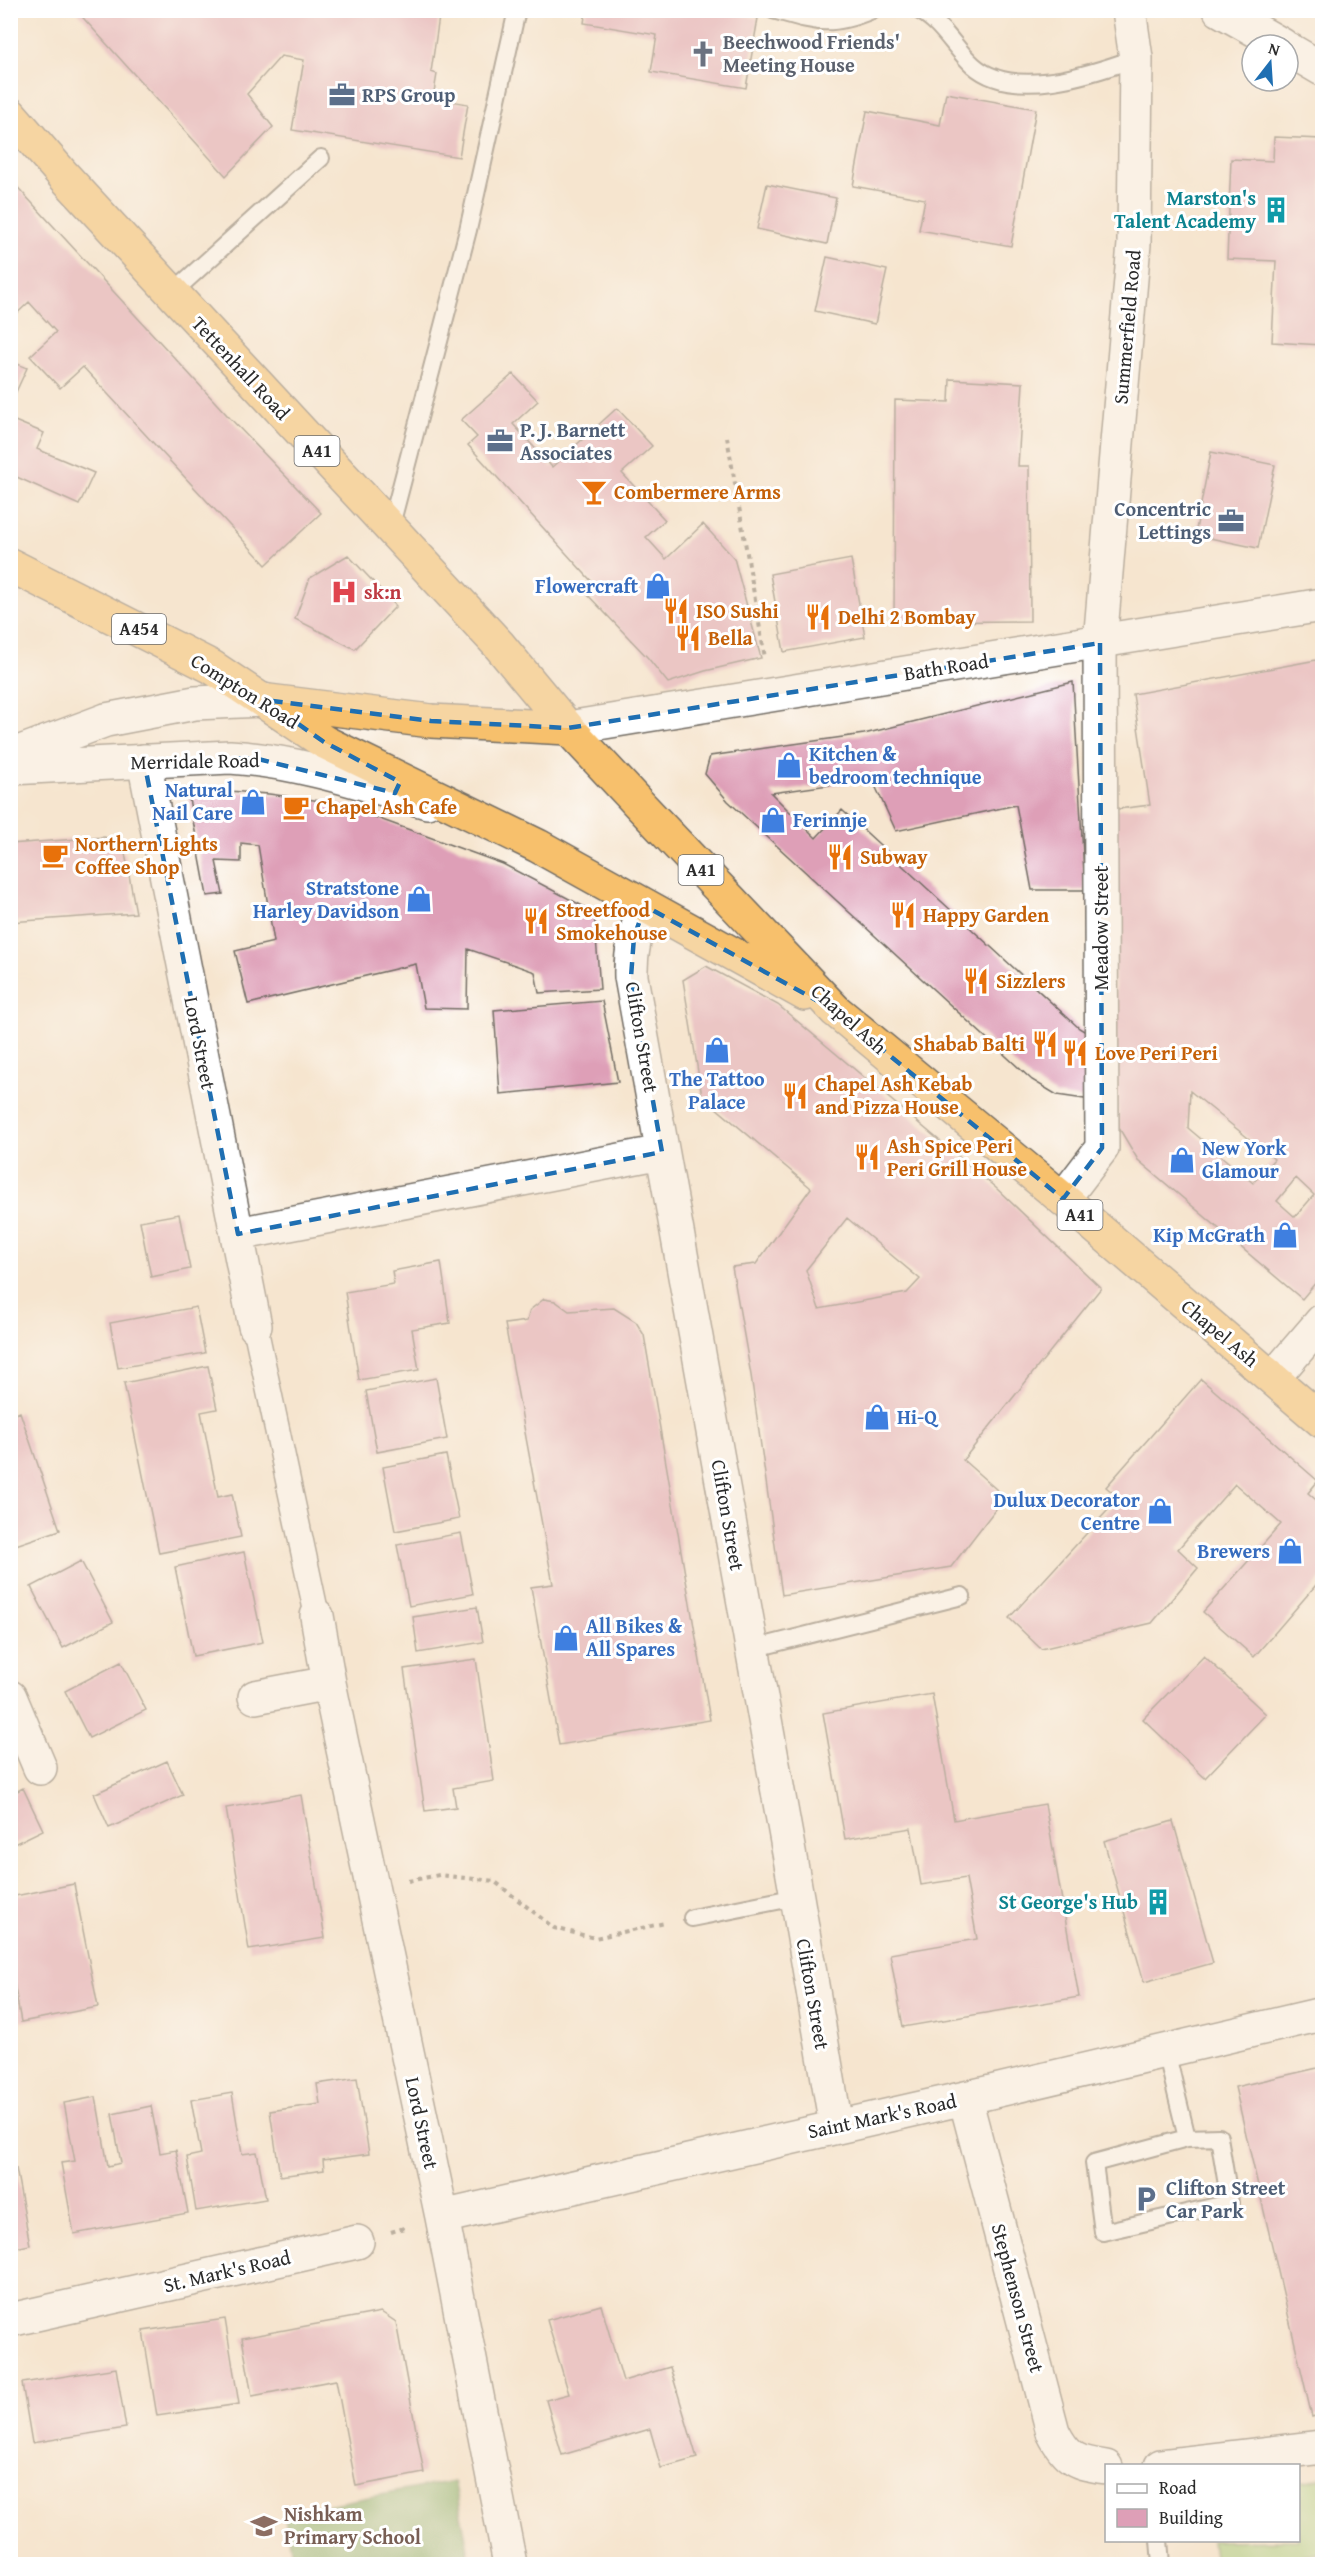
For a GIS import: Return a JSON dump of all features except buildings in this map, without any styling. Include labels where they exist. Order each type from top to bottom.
[{"type":"highway","name":"Tettenhall Road","points":[[10,114],[172,293],[500,645],[568,728]]},
{"type":"highway","name":"Compton Road","points":[[10,565],[212,667],[324,742],[367,765],[481,817]]},
{"type":"highway","points":[[264,700],[431,721],[568,728]]},
{"type":"highway","name":"Chapel Ash","points":[[568,728],[836,1011],[1063,1199],[1323,1421]]},
{"type":"highway","name":"A454","points":[[481,817],[836,1011]]},
{"type":"street","name":"Summerfield Road","points":[[1100,643],[1134,244],[1136,58],[1129,10]]},
{"type":"street","points":[[1220,10],[1261,33]]},
{"type":"street","points":[[1300,56],[1323,69]]},
{"type":"street","name":"Bath Road","points":[[568,728],[1323,605]]},
{"type":"street","name":"Meadow Street","points":[[1063,1199],[1102,1148],[1100,643]]},
{"type":"street","points":[[10,756],[106,720],[195,703],[264,700]]},
{"type":"street","name":"Merridale Road","points":[[10,768],[230,757],[274,761],[481,817]]},
{"type":"street","name":"Lord Street","points":[[144,761],[255,1326]]},
{"type":"street","name":"Clifton Street","points":[[645,906],[630,956],[631,977],[797,1897],[836,2126]]},
{"type":"street","points":[[238,1234],[662,1152]]},
{"type":"street","points":[[1273,1378],[1323,1321]]},
{"type":"street","points":[[255,1326],[317,1616]]},
{"type":"street","name":"Lord Street","points":[[317,1616],[329,1683],[442,2217],[510,2565]]},
{"type":"street","points":[[255,1697],[329,1683]]},
{"type":"street","points":[[10,1697],[40,1768]]},
{"type":"street","name":"Saint Mark's Road","points":[[442,2217],[1323,2014]]},
{"type":"street","name":"Stephenson Street","points":[[965,2098],[1053,2432],[1063,2451],[1084,2464],[1105,2467]]},
{"type":"street","name":"St. Mark's Road","points":[[10,2320],[357,2242]]},
{"type":"street","points":[[1178,2464],[1323,2447]]},
{"type":"lane","points":[[390,529],[468,230],[498,94],[509,56],[517,10]]},
{"type":"lane","points":[[773,10],[821,23],[852,19],[872,10]]},
{"type":"lane","points":[[918,10],[938,25],[973,65],[988,77],[1005,82],[1028,83],[1096,73],[1136,58]]},
{"type":"lane","points":[[172,293],[321,158]]},
{"type":"lane","points":[[752,1649],[962,1596]]},
{"type":"lane","points":[[692,1918],[797,1897]]},
{"type":"lane","points":[[1166,2051],[1187,2138]]},
{"type":"lane","points":[[1219,2137],[1230,2203],[1103,2232],[1094,2163],[1187,2138],[1219,2137]]},
{"type":"lane","points":[[1159,2542],[1161,2565]]},
{"type":"path","points":[[727,437],[772,695]]},
{"type":"path","points":[[373,1888],[439,1875],[494,1881],[554,1928],[595,1938],[692,1918]]},
{"type":"path","points":[[357,2242],[442,2217]]},
{"type":"highlighted area","points":[[1100,643],[1102,1148],[1063,1199],[836,1011],[645,906],[634,937],[631,977],[662,1152],[238,1234],[144,761],[254,758],[395,793],[400,782],[324,742],[264,700],[431,721],[568,728]]},
{"type":"green space","points":[[1322,2478],[1322,2553],[1256,2564],[1215,2564],[1212,2542],[1300,2542],[1300,2482]]},
{"type":"green space","points":[[454,2481],[471,2564],[294,2564],[284,2513]]},
{"type":"place","name":"Beechwood Friends' Meeting House","points":[[703,54]]},
{"type":"place","name":"RPS Group","points":[[342,95]]},
{"type":"place","name":"Marston's Talent Academy","points":[[1276,210]]},
{"type":"place","name":"P. J. Barnett Associates","points":[[500,441]]},
{"type":"place","name":"Combermere Arms","points":[[594,492]]},
{"type":"place","name":"Concentric Lettings","points":[[1231,521]]},
{"type":"place","name":"Flowercraft","points":[[658,586]]},
{"type":"place","name":"sk:n","points":[[344,592]]},
{"type":"place","name":"ISO Sushi","points":[[676,611]]},
{"type":"place","name":"Delhi 2 Bombay","points":[[818,617]]},
{"type":"place","name":"Bella","points":[[688,638]]},
{"type":"place","name":"Kitchen & bedroom technique","points":[[789,765]]},
{"type":"place","name":"Natural Nail Care","points":[[253,802]]},
{"type":"place","name":"Chapel Ash Cafe","points":[[296,807]]},
{"type":"place","name":"Ferinnje","points":[[773,820]]},
{"type":"place","name":"Northern Lights Coffee Shop","points":[[55,855]]},
{"type":"place","name":"Subway","points":[[840,857]]},
{"type":"place","name":"Stratstone Harley Davidson","points":[[419,899]]},
{"type":"place","name":"Happy Garden","points":[[903,915]]},
{"type":"place","name":"Streetfood Smokehouse","points":[[536,921]]},
{"type":"place","name":"Sizzlers","points":[[976,981]]},
{"type":"place","name":"Shabab Balti","points":[[1045,1044]]},
{"type":"place","name":"The Tattoo Palace","points":[[717,1050]]},
{"type":"place","name":"Love Peri Peri","points":[[1075,1053]]},
{"type":"place","name":"Chapel Ash Kebab and Pizza House","points":[[795,1096]]},
{"type":"place","name":"Ash Spice Peri Peri Grill House","points":[[867,1157]]},
{"type":"place","name":"New York Glamour","points":[[1182,1160]]},
{"type":"place","name":"Kip McGrath","points":[[1285,1235]]},
{"type":"place","name":"Hi-Q","points":[[877,1417]]},
{"type":"place","name":"Dulux Decorator Centre","points":[[1160,1511]]},
{"type":"place","name":"Brewers","points":[[1290,1551]]},
{"type":"place","name":"All Bikes & All Spares","points":[[566,1638]]},
{"type":"place","name":"St George's Hub","points":[[1158,1902]]},
{"type":"place","name":"Clifton Street Car Park","points":[[1146,2199]]},
{"type":"place","name":"Nishkam Primary School","points":[[264,2526]]}]
